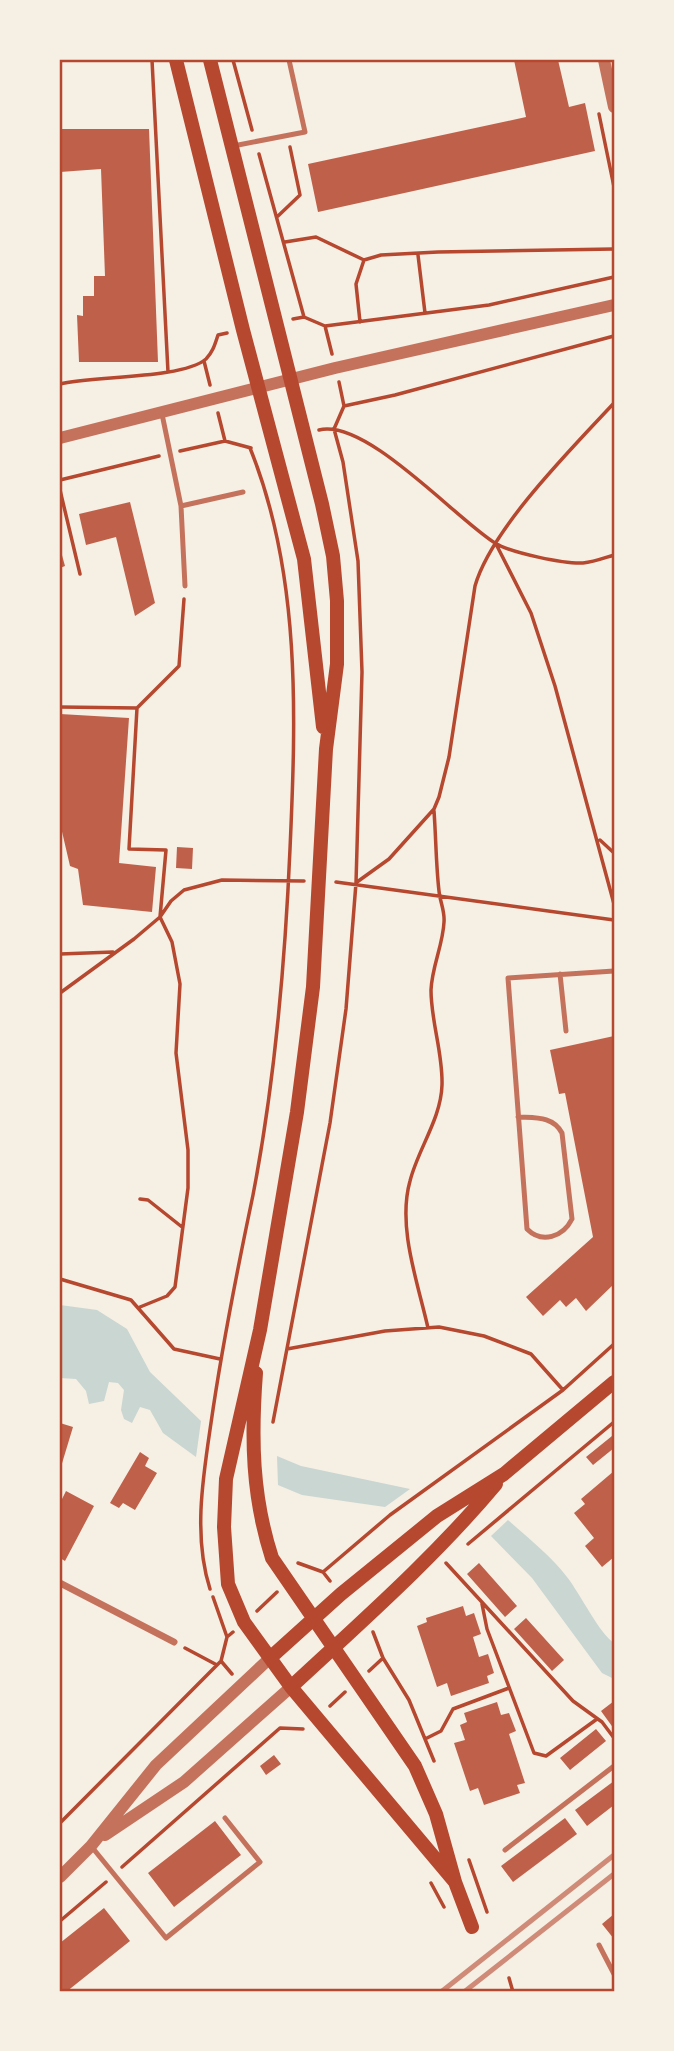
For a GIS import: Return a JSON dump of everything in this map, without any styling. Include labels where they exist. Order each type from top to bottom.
[{"type":"main road","points":[[176,60],[257,387],[291,502],[304,559],[326,750]]},
{"type":"main road","points":[[209,60],[333,556],[337,601],[337,664],[326,750],[321,882],[313,987],[297,1112],[260,1330],[226,1491],[224,1527],[228,1584],[244,1622],[291,1687],[455,1882]]},
{"type":"main road","points":[[260,1330],[253,1424],[253,1476],[259,1518],[267,1545],[286,1584],[314,1619],[332,1649],[415,1766],[436,1814],[455,1882],[472,1927]]},
{"type":"main road","points":[[270,1658],[437,1516],[504,1474],[614,1382]]},
{"type":"main road","points":[[291,1687],[455,1533],[504,1474]]},
{"type":"street","points":[[604,60],[614,107]]},
{"type":"street","points":[[60,438],[290,379],[614,305]]},
{"type":"street","points":[[60,1583],[174,1642]]},
{"type":"street","points":[[60,1877],[92,1845],[156,1765],[270,1658]]},
{"type":"street","points":[[92,1845],[184,1782],[291,1687]]},
{"type":"lane","points":[[230,147],[305,132],[289,60]]},
{"type":"lane","points":[[162,411],[181,506],[185,586]]},
{"type":"lane","points":[[181,506],[243,492]]},
{"type":"lane","points":[[518,1117],[545,1118],[557,1124],[562,1133],[572,1219],[561,1233],[545,1238],[534,1237],[527,1229],[518,1117],[508,978],[614,971]]},
{"type":"lane","points":[[560,974],[566,1031]]},
{"type":"lane","points":[[505,1850],[614,1766]]},
{"type":"lane","points":[[92,1845],[166,1938],[260,1862],[225,1818]]},
{"type":"lane","points":[[599,1945],[614,1974]]},
{"type":"path","points":[[152,60],[168,372]]},
{"type":"path","points":[[233,60],[304,317],[275,323]]},
{"type":"path","points":[[598,111],[614,187]]},
{"type":"path","points":[[278,217],[300,195],[288,135]]},
{"type":"path","points":[[285,242],[316,237],[364,260],[381,255],[614,249]]},
{"type":"path","points":[[418,254],[425,313]]},
{"type":"path","points":[[360,322],[356,284],[364,260]]},
{"type":"path","points":[[325,326],[489,305],[614,276]]},
{"type":"path","points":[[60,384],[168,372],[204,361],[215,347],[218,335],[243,330]]},
{"type":"path","points":[[344,406],[396,396],[614,336]]},
{"type":"path","points":[[428,1328],[411,1249],[406,1206],[409,1181],[435,1118],[442,1086],[432,1025],[434,958],[444,925],[444,909],[439,895],[434,809],[449,757],[475,586],[479,572],[496,544],[525,506],[614,403]]},
{"type":"path","points":[[304,434],[334,429],[361,440],[424,484],[496,544],[516,551],[581,563],[614,555]]},
{"type":"path","points":[[60,480],[225,441],[250,449],[272,442]]},
{"type":"path","points":[[227,1637],[207,1581],[201,1502],[220,1359],[260,1156],[280,1008],[289,880],[295,726],[288,602],[272,518],[250,449]]},
{"type":"path","points":[[60,490],[80,574]]},
{"type":"path","points":[[496,544],[531,613],[599,838],[614,904]]},
{"type":"path","points":[[140,1307],[167,1296],[175,1287],[181,1258],[189,1168],[176,1072],[180,984],[172,942],[160,917],[166,850],[129,849],[137,708],[180,666],[185,586]]},
{"type":"path","points":[[60,707],[137,708]]},
{"type":"path","points":[[270,1434],[330,1123],[346,1009],[356,883],[389,859],[434,809]]},
{"type":"path","points":[[599,838],[614,853]]},
{"type":"path","points":[[60,993],[160,917],[170,901],[184,890],[204,883],[289,880]]},
{"type":"path","points":[[321,882],[356,883],[614,920]]},
{"type":"path","points":[[60,954],[115,952]]},
{"type":"path","points":[[139,1199],[148,1200],[182,1227]]},
{"type":"path","points":[[60,1279],[131,1300],[140,1307],[160,1336],[174,1349],[220,1359]]},
{"type":"path","points":[[287,1349],[385,1331],[439,1327],[484,1336],[531,1354],[563,1390]]},
{"type":"path","points":[[293,1559],[304,1568],[323,1572],[390,1515],[563,1390],[614,1344]]},
{"type":"path","points":[[463,1548],[614,1422]]},
{"type":"path","points":[[610,1426],[614,1431]]},
{"type":"path","points":[[437,1572],[453,1557]]},
{"type":"path","points":[[446,1563],[573,1701],[597,1719],[614,1738]]},
{"type":"path","points":[[60,1823],[217,1665],[227,1637],[286,1584]]},
{"type":"path","points":[[482,1602],[487,1629],[534,1753],[546,1756],[597,1719]]},
{"type":"path","points":[[377,1637],[380,1630]]},
{"type":"path","points":[[174,1642],[217,1665]]},
{"type":"path","points":[[425,1739],[441,1731],[453,1709],[509,1688]]},
{"type":"path","points":[[60,1921],[279,1728],[303,1729]]},
{"type":"path","points":[[509,1978],[513,1992]]},
{"type":"shaded area","points":[[60,1305],[97,1310],[127,1329],[150,1372],[201,1421],[196,1457],[163,1433],[150,1410],[140,1407],[132,1423],[124,1419],[121,1410],[124,1390],[118,1383],[109,1382],[104,1401],[89,1404],[86,1391],[76,1379],[60,1378]]},
{"type":"shaded area","points":[[277,1456],[301,1466],[410,1489],[385,1507],[302,1495],[278,1485]]},
{"type":"shaded area","points":[[508,1520],[561,1569],[602,1631],[614,1643],[614,1679],[602,1673],[532,1578],[491,1536]]},
{"type":"building","points":[[514,60],[558,60],[569,107],[585,103],[595,151],[318,212],[308,164],[526,117]]},
{"type":"building","points":[[60,129],[149,129],[158,362],[79,362],[77,315],[83,316],[83,296],[94,296],[94,276],[105,276],[101,169],[60,172]]},
{"type":"building","points":[[130,502],[155,603],[135,616],[116,537],[86,545],[79,514]]},
{"type":"building","points":[[60,548],[65,566],[60,568]]},
{"type":"building","points":[[60,714],[129,718],[119,863],[156,867],[152,912],[83,905],[78,869],[70,866],[60,823]]},
{"type":"building","points":[[177,847],[193,848],[192,869],[176,868]]},
{"type":"building","points":[[614,1036],[614,1284],[586,1311],[576,1298],[566,1307],[560,1300],[543,1316],[526,1297],[593,1237],[565,1093],[559,1094],[550,1050]]},
{"type":"building","points":[[60,1423],[73,1427],[60,1470]]},
{"type":"building","points":[[612,1436],[614,1448],[593,1465],[586,1457]]},
{"type":"building","points":[[140,1452],[149,1458],[145,1466],[157,1473],[135,1510],[123,1503],[119,1508],[110,1503]]},
{"type":"building","points":[[614,1471],[614,1557],[602,1567],[585,1546],[594,1538],[574,1513],[585,1504],[581,1499]]},
{"type":"building","points":[[66,1491],[94,1506],[65,1561],[60,1558],[60,1503]]},
{"type":"building","points":[[479,1563],[517,1606],[505,1617],[467,1574]]},
{"type":"building","points":[[463,1606],[466,1616],[474,1613],[481,1634],[473,1637],[479,1657],[488,1654],[494,1673],[487,1676],[489,1683],[451,1696],[447,1683],[437,1687],[417,1626],[427,1622],[426,1618]]},
{"type":"building","points":[[526,1618],[564,1660],[552,1671],[514,1629]]},
{"type":"building","points":[[614,1701],[614,1729],[601,1711]]},
{"type":"building","points":[[497,1702],[501,1715],[509,1713],[516,1731],[509,1734],[525,1783],[517,1785],[520,1793],[484,1805],[478,1788],[470,1791],[454,1743],[465,1740],[460,1725],[467,1722],[464,1713]]},
{"type":"building","points":[[596,1729],[606,1741],[570,1770],[560,1758]]},
{"type":"building","points":[[274,1755],[281,1764],[266,1775],[260,1766]]},
{"type":"building","points":[[614,1781],[614,1805],[587,1826],[575,1810]]},
{"type":"building","points":[[565,1818],[577,1834],[513,1882],[501,1866]]},
{"type":"building","points":[[215,1821],[241,1855],[174,1907],[148,1873]]},
{"type":"building","points":[[104,1908],[130,1941],[66,1992],[60,1992],[60,1943]]},
{"type":"building","points":[[614,1914],[614,1939],[602,1924]]},
{"type":"railway","points":[[441,1992],[614,1855]]},
{"type":"railway","points":[[464,1992],[614,1874]]}]
